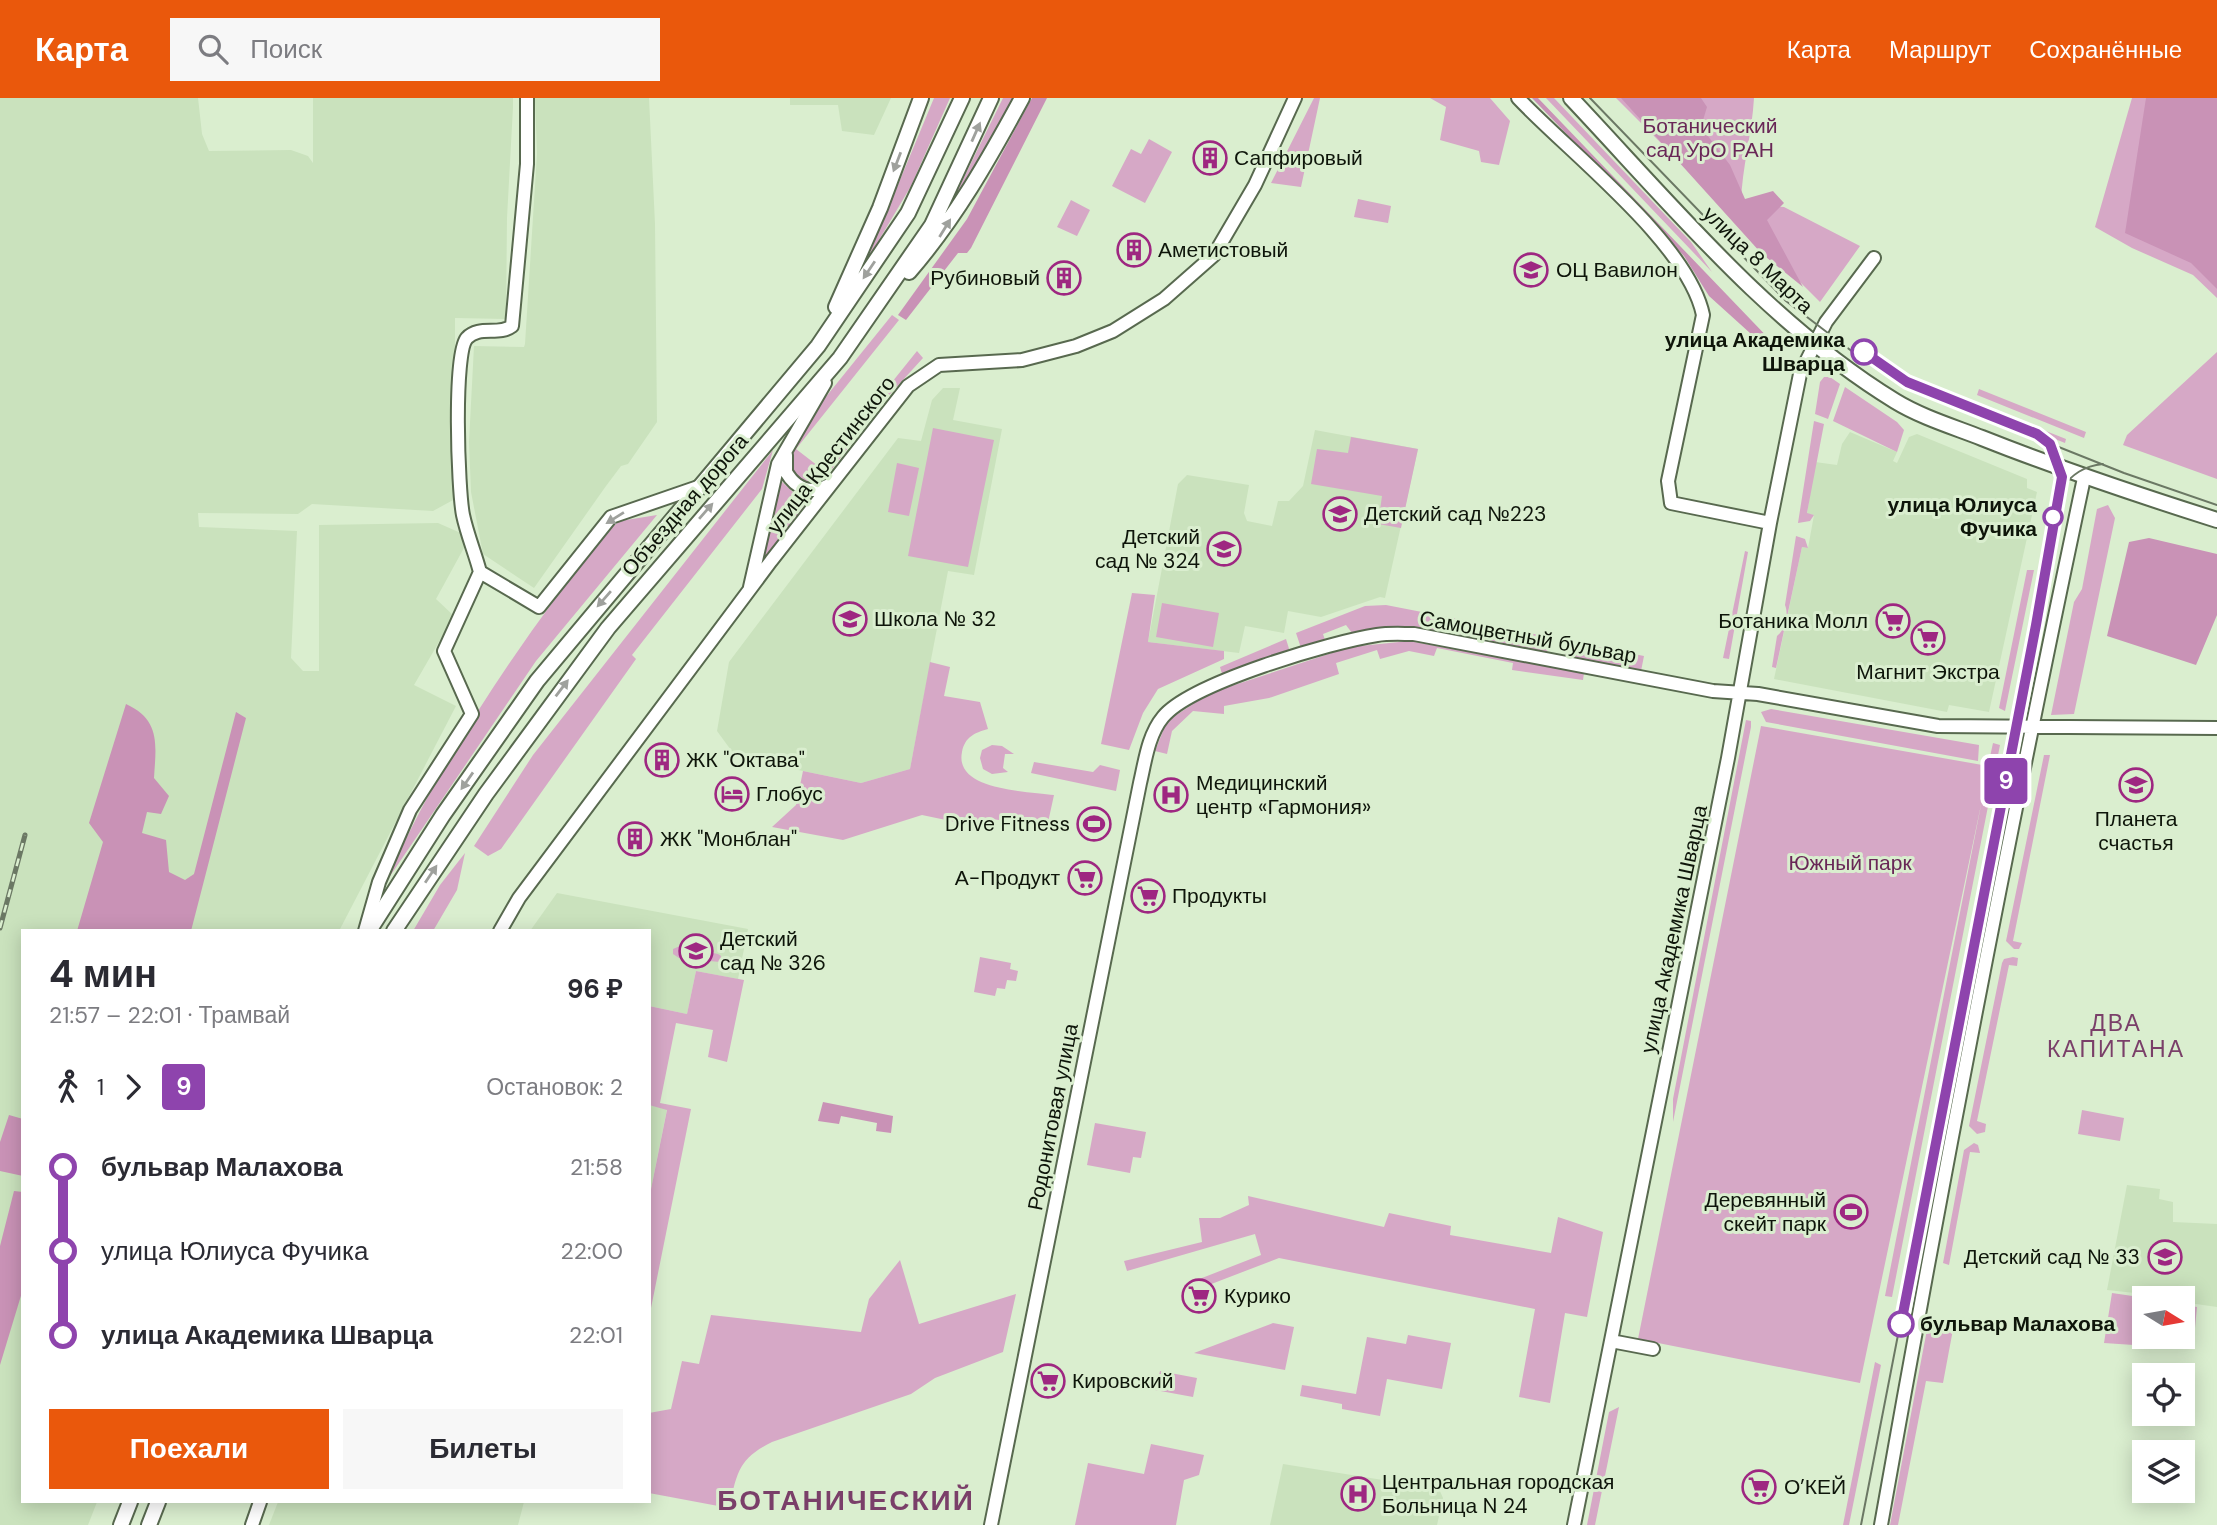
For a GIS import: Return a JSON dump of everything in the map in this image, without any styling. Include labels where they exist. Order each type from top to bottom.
[{"type":"main road","points":[[818,346],[880,208],[921,98]]},
{"type":"main road","name":"Объездная дорога","points":[[368,929],[537,681],[818,346],[908,213],[962,98]]},
{"type":"main road","name":"Объездная дорога","points":[[395,929],[501,774],[608,628],[840,358],[870,318],[932,225],[991,98]]},
{"type":"main road","points":[[870,318],[938,239],[989,158],[1022,98]]},
{"type":"main road","name":"улица 8 Марта","points":[[1571,98],[1753,288],[1815,344],[1898,403],[2084,478],[2217,520]]},
{"type":"main road","points":[[121,1525],[130,1503]]},
{"type":"main road","points":[[149,1525],[158,1503]]},
{"type":"street","points":[[527,98],[527,164],[512,326],[507,330],[474,332],[465,339],[459,358],[458,461],[463,515],[481,572],[539,607],[611,517],[701,486]]},
{"type":"street","name":"улица Крестинского","points":[[501,929],[519,898],[749,590],[908,386],[939,365],[1022,360],[1076,346],[1113,331],[1164,299],[1214,255],[1255,185],[1295,98]]},
{"type":"street","points":[[1518,98],[1675,256],[1699,295],[1703,315],[1668,481],[1671,503],[1770,523]]},
{"type":"street","name":"улица Академика Шварца","points":[[1574,1525],[1802,367],[1826,322],[1874,258]]},
{"type":"street","points":[[749,590],[778,464],[840,358]]},
{"type":"street","points":[[788,444],[785,464],[790,479],[808,491],[817,490],[832,482]]},
{"type":"street","points":[[1881,1525],[1952,1133],[2084,478]]},
{"type":"street","points":[[367,929],[379,882],[410,810],[472,714],[444,651],[481,572]]},
{"type":"street","name":"Самоцветный бульвар","points":[[1161,720],[1183,699],[1213,686],[1300,655],[1367,637],[1392,634],[1434,638],[1713,691],[1938,726],[2217,728]]},
{"type":"street","name":"Родонитовая улица","points":[[991,1525],[1129,833],[1151,739],[1161,720]]},
{"type":"street","points":[[1611,1341],[1653,1349]]},
{"type":"street","points":[[251,1525],[260,1503]]},
{"type":"shaded area","points":[[0,98],[198,98],[202,134],[209,151],[291,150],[308,156],[313,163],[313,98],[513,98],[507,218],[506,319],[455,318],[455,499],[433,511],[312,504],[298,514],[198,513],[199,527],[297,531],[291,658],[303,671],[319,671],[319,525],[438,523],[463,534],[465,546],[436,599],[454,616],[414,685],[456,706],[340,929],[21,929],[21,1503],[97,1503],[88,1525],[0,1525]]},
{"type":"shaded area","points":[[535,98],[649,98],[655,224],[657,422],[628,464],[621,466],[606,486],[534,588],[483,554],[471,492],[469,442],[474,346],[524,347],[525,344],[537,154]]},
{"type":"shaded area","points":[[790,98],[891,98],[874,135],[842,131],[838,105],[790,105]]},
{"type":"shaded area","points":[[1032,98],[1047,98],[971,248],[967,253],[958,253],[906,320],[898,315],[967,219]]},
{"type":"shaded area","points":[[1532,98],[1538,98],[1776,346],[1771,352],[1709,296],[1684,256]]},
{"type":"shaded area","name":"Ботанический сад УрО РАН","points":[[1621,98],[1701,98],[1707,107],[1701,127],[1730,165],[1745,199],[1773,191],[1784,203],[1767,220],[1803,287],[1761,253]]},
{"type":"shaded area","points":[[2146,98],[2217,98],[2217,289],[2191,263],[2125,233]]},
{"type":"shaded area","name":"Школа № 32","points":[[943,388],[960,388],[953,420],[1002,429],[974,575],[948,571],[910,769],[861,783],[736,757],[717,731],[729,662],[898,438],[921,441],[932,400]]},
{"type":"shaded area","points":[[1315,430],[1418,449],[1385,598],[1380,597],[1321,617],[1288,611],[1284,633],[1245,626],[1239,653],[1148,642],[1178,484],[1187,475],[1249,485],[1244,513],[1247,521],[1272,526],[1278,501],[1289,501],[1303,486]]},
{"type":"shaded area","points":[[1850,432],[1897,452],[1893,461],[1897,463],[1909,437],[1917,434],[2027,479],[2027,488],[2037,492],[1989,712],[1949,705],[1947,712],[1774,679],[1802,547],[1808,548],[1814,515],[1807,514],[1815,462],[1837,465],[1842,444]]},
{"type":"shaded area","points":[[2149,538],[2217,554],[2217,615],[2196,665],[2107,636],[2129,542]]},
{"type":"shaded area","points":[[126,704],[137,710],[151,726],[155,744],[154,778],[169,796],[161,814],[147,812],[142,833],[166,840],[169,872],[185,880],[194,874],[236,712],[246,718],[192,929],[78,929],[103,842],[89,823]]},
{"type":"shaded area","name":"Детский сад № 326","points":[[557,893],[748,929],[738,979],[696,971],[687,1014],[651,1006],[651,929],[531,929]]},
{"type":"shaded area","points":[[823,1102],[893,1116],[891,1133],[876,1131],[877,1123],[841,1116],[839,1124],[818,1121]]},
{"type":"shaded area","points":[[651,1105],[667,1109],[651,1189]]},
{"type":"shaded area","points":[[9,1115],[21,1118],[21,1176],[0,1171],[0,1142]]},
{"type":"shaded area","name":"Детский сад № 33","points":[[2127,1185],[2160,1189],[2159,1199],[2173,1202],[2173,1222],[2217,1224],[2217,1307],[2195,1304],[2195,1286],[2132,1286],[2132,1293],[2107,1290]]},
{"type":"shaded area","points":[[14,1191],[21,1192],[21,1296],[0,1365],[0,1246]]},
{"type":"shaded area","name":"Центральная городская Больница N 24","points":[[1283,1464],[1439,1489],[1443,1498],[1437,1525],[1270,1525]]},
{"type":"shaded area","points":[[278,1503],[524,1503],[518,1525],[269,1525]]},
{"type":"green space","points":[[934,98],[950,98],[911,186],[866,262]]},
{"type":"green space","points":[[1003,98],[1017,98],[940,226]]},
{"type":"green space","points":[[1314,98],[1320,98],[1301,187],[1271,183]]},
{"type":"green space","points":[[1430,98],[1490,98],[1510,121],[1499,165],[1481,162],[1479,151],[1440,140],[1446,107]]},
{"type":"green space","points":[[1546,98],[1554,98],[1691,242],[1712,272]]},
{"type":"green space","points":[[1616,98],[1754,98],[1741,203],[1784,207],[1860,246],[1820,302]]},
{"type":"green space","points":[[2132,98],[2217,98],[2217,298],[2193,275],[2132,248],[2095,227]]},
{"type":"green space","points":[[1149,139],[1172,152],[1145,203],[1112,186],[1131,149],[1141,154]]},
{"type":"green space","points":[[1358,199],[1391,206],[1388,223],[1354,217]]},
{"type":"green space","points":[[1071,200],[1090,210],[1077,236],[1057,227]]},
{"type":"green space","points":[[892,315],[899,320],[796,449],[822,469],[917,351],[923,358],[881,404],[823,481],[806,483],[798,480],[792,471],[790,460],[793,444],[808,419]]},
{"type":"green space","points":[[2217,352],[2217,479],[2123,445],[2127,435]]},
{"type":"green space","points":[[1824,377],[1830,377],[1840,384],[1828,419],[1815,414],[1820,382]]},
{"type":"green space","points":[[1911,377],[2066,439],[2065,443],[1919,384]]},
{"type":"green space","points":[[1845,387],[1897,422],[1904,430],[1897,452],[1833,421]]},
{"type":"green space","points":[[1979,389],[2086,432],[2084,438],[1977,395]]},
{"type":"green space","points":[[1814,421],[1824,424],[1807,513],[1814,515],[1810,521],[1798,523]]},
{"type":"green space","points":[[933,428],[994,440],[968,567],[908,556]]},
{"type":"green space","points":[[1351,437],[1418,449],[1401,528],[1378,524],[1382,496],[1311,484],[1317,449],[1348,453]]},
{"type":"green space","points":[[773,450],[762,489],[632,655],[636,659],[501,849],[488,856],[474,846],[533,755]]},
{"type":"green space","points":[[897,463],[919,468],[909,516],[888,512]]},
{"type":"green space","points":[[779,479],[796,495],[812,497],[763,563]]},
{"type":"green space","points":[[2108,505],[2115,518],[2074,714],[2051,715],[2074,602],[2082,589],[2097,509]]},
{"type":"green space","points":[[657,515],[536,661],[386,882],[458,743],[515,655],[576,571],[608,530],[620,521]]},
{"type":"green space","points":[[1796,536],[1805,539],[1808,548],[1802,547],[1776,668],[1772,667],[1777,636],[1786,617],[1785,605]]},
{"type":"green space","points":[[1745,551],[1748,552],[1729,659],[1723,658]]},
{"type":"green space","points":[[2027,570],[2034,570],[2005,711],[1999,708]]},
{"type":"green space","points":[[1132,593],[1155,595],[1148,642],[1224,651],[1224,659],[1158,689],[1143,713],[1129,750],[1101,744]]},
{"type":"green space","points":[[1162,603],[1219,613],[1213,647],[1156,637]]},
{"type":"green space","points":[[1386,605],[1550,637],[1547,653],[1450,632],[1401,628],[1352,633],[1346,625],[1323,634],[1325,640],[1301,648],[1296,633],[1365,606]]},
{"type":"green space","points":[[1286,639],[1290,652],[1222,674],[1220,667]]},
{"type":"green space","points":[[1409,641],[1584,673],[1583,680],[1512,670],[1513,663],[1437,648],[1434,656],[1409,651],[1380,659],[1377,650],[1336,663],[1339,674],[1269,698],[1224,706],[1224,714],[1193,711],[1172,731],[1167,754],[1155,751],[1167,721],[1210,693],[1350,647]]},
{"type":"green space","points":[[1568,641],[1644,656],[1641,671],[1565,656]]},
{"type":"green space","points":[[930,662],[950,667],[944,696],[980,702],[988,729],[971,736],[963,747],[963,765],[969,775],[995,787],[1054,795],[1047,827],[992,819],[989,829],[922,815],[843,840],[772,827],[796,805],[803,771],[861,783],[910,769]]},
{"type":"green space","points":[[1771,709],[1979,745],[1978,761],[1766,722],[1761,712]]},
{"type":"green space","points":[[1746,720],[1751,721],[1751,727],[1673,1122],[1673,1099]]},
{"type":"green space","name":"Южный парк","points":[[1761,726],[1988,766],[1993,743],[2000,745],[1892,1297],[1885,1296],[1982,800],[1860,1383],[1638,1339]]},
{"type":"green space","points":[[992,745],[1002,746],[1014,754],[1005,754],[1003,768],[1008,772],[992,774],[983,769],[980,758],[982,750]]},
{"type":"green space","points":[[2044,755],[2050,755],[2013,941],[2022,943],[2019,949],[2014,949],[2006,941]]},
{"type":"green space","points":[[1034,762],[1093,772],[1100,765],[1120,770],[1116,791],[1031,773]]},
{"type":"green space","points":[[465,853],[457,890],[434,929],[414,929],[440,885]]},
{"type":"green space","points":[[680,946],[718,954],[721,956],[720,962],[679,958],[673,954],[673,949]]},
{"type":"green space","points":[[980,957],[1011,963],[1010,969],[1018,971],[1016,981],[1007,980],[1005,989],[997,988],[995,996],[974,992]]},
{"type":"green space","points":[[2018,958],[2017,966],[2009,965],[1977,1121],[1986,1124],[1985,1132],[1977,1134],[1969,1126],[2002,963],[2004,959]]},
{"type":"green space","points":[[696,971],[744,980],[727,1062],[708,1057],[713,1030],[676,1023],[660,1103],[691,1109],[651,1308],[651,1189],[667,1110],[651,1106],[651,1006],[687,1014]]},
{"type":"green space","points":[[2082,1110],[2124,1118],[2120,1141],[2078,1134]]},
{"type":"green space","points":[[1095,1123],[1146,1132],[1141,1158],[1133,1157],[1130,1173],[1087,1165]]},
{"type":"green space","points":[[1974,1143],[1978,1145],[1980,1153],[1970,1152],[1949,1265],[1943,1263],[1964,1150]]},
{"type":"green space","points":[[1248,1196],[1384,1227],[1389,1213],[1451,1226],[1450,1235],[1551,1253],[1558,1217],[1603,1232],[1587,1317],[1565,1313],[1550,1403],[1519,1397],[1535,1309],[1279,1258],[1188,1293],[1184,1285],[1261,1255],[1255,1234],[1127,1271],[1124,1261],[1202,1242],[1199,1218],[1220,1218],[1249,1205]]},
{"type":"green space","points":[[900,1260],[919,1324],[1016,1294],[1003,1352],[935,1378],[911,1394],[761,1448],[741,1468],[729,1508],[651,1493],[651,1413],[671,1409],[682,1361],[699,1364],[711,1315],[861,1332],[869,1299]]},
{"type":"green space","points":[[2112,1293],[2132,1296],[2132,1345],[2104,1343]]},
{"type":"green space","points":[[1929,1319],[1954,1324],[1943,1383],[1926,1381],[1898,1525],[1890,1525]]},
{"type":"green space","points":[[1273,1323],[1294,1327],[1285,1370],[1194,1353]]},
{"type":"green space","points":[[1408,1335],[1451,1343],[1442,1389],[1387,1379],[1380,1416],[1342,1409],[1342,1404],[1300,1396],[1302,1385],[1356,1394],[1367,1337],[1406,1344]]},
{"type":"green space","points":[[1875,1362],[1881,1365],[1849,1525],[1843,1525]]},
{"type":"green space","points":[[1160,1371],[1197,1378],[1193,1397],[1155,1390]]},
{"type":"green space","points":[[1619,1407],[1595,1525],[1587,1525],[1609,1412]]},
{"type":"green space","points":[[1151,1444],[1204,1455],[1199,1475],[1184,1480],[1176,1525],[1075,1525],[1088,1463],[1144,1474]]},
{"type":"tram line","points":[[1590,98],[1786,301],[1866,362],[1913,389],[2124,473],[2217,505]]},
{"type":"tram line","name":"9","points":[[1864,352],[1907,382],[2037,434],[2050,444],[2062,477],[2019,716],[1901,1324]]},
{"type":"tram line","points":[[1861,1525],[2036,626],[2062,477],[2050,444],[2037,434]]},
{"type":"tram line","points":[[2060,490],[2079,472],[2103,464]]},
{"type":"railway","points":[[0,928],[25,835]]},
{"type":"place","name":"Сапфировый","points":[[1210,158]]},
{"type":"place","name":"Аметистовый","points":[[1134,250]]},
{"type":"place","name":"ОЦ Вавилон","points":[[1531,270]]},
{"type":"place","name":"Рубиновый","points":[[1064,278]]},
{"type":"place","name":"улица Академика Шварца","points":[[1864,352]]},
{"type":"place","name":"Детский сад №223","points":[[1340,514]]},
{"type":"place","name":"улица Юлиуса Фучика","points":[[2053,517]]},
{"type":"place","name":"Детский сад № 324","points":[[1224,549]]},
{"type":"place","name":"Школа № 32","points":[[850,619]]},
{"type":"place","name":"Ботаника Молл","points":[[1893,621]]},
{"type":"place","name":"Магнит Экстра","points":[[1928,638]]},
{"type":"place","name":"ЖК \"Октава\"","points":[[662,760]]},
{"type":"place","name":"Планета счастья","points":[[2136,785]]},
{"type":"place","name":"Глобус","points":[[732,794]]},
{"type":"place","name":"Медицинский центр «Гармония»","points":[[1171,795]]},
{"type":"place","name":"Drive Fitness","points":[[1094,824]]},
{"type":"place","name":"ЖК \"Монблан\"","points":[[635,839]]},
{"type":"place","name":"А-Продукт","points":[[1085,878]]},
{"type":"place","name":"Продукты","points":[[1148,896]]},
{"type":"place","name":"Детский сад № 326","points":[[696,951]]},
{"type":"place","name":"Деревянный скейт парк","points":[[1851,1212]]},
{"type":"place","name":"Детский сад № 33","points":[[2165,1257]]},
{"type":"place","name":"Курико","points":[[1199,1296]]},
{"type":"place","name":"бульвар Малахова","points":[[1901,1324]]},
{"type":"place","name":"Кировский","points":[[1048,1381]]},
{"type":"place","name":"О’КЕЙ","points":[[1759,1487]]},
{"type":"place","name":"Центральная городская Больница N 24","points":[[1358,1494]]},
{"type":"district","name":"ДВА КАПИТАНА","points":[[2116,1036]]},
{"type":"district","name":"БОТАНИЧЕСКИЙ","points":[[846,1500]]}]
